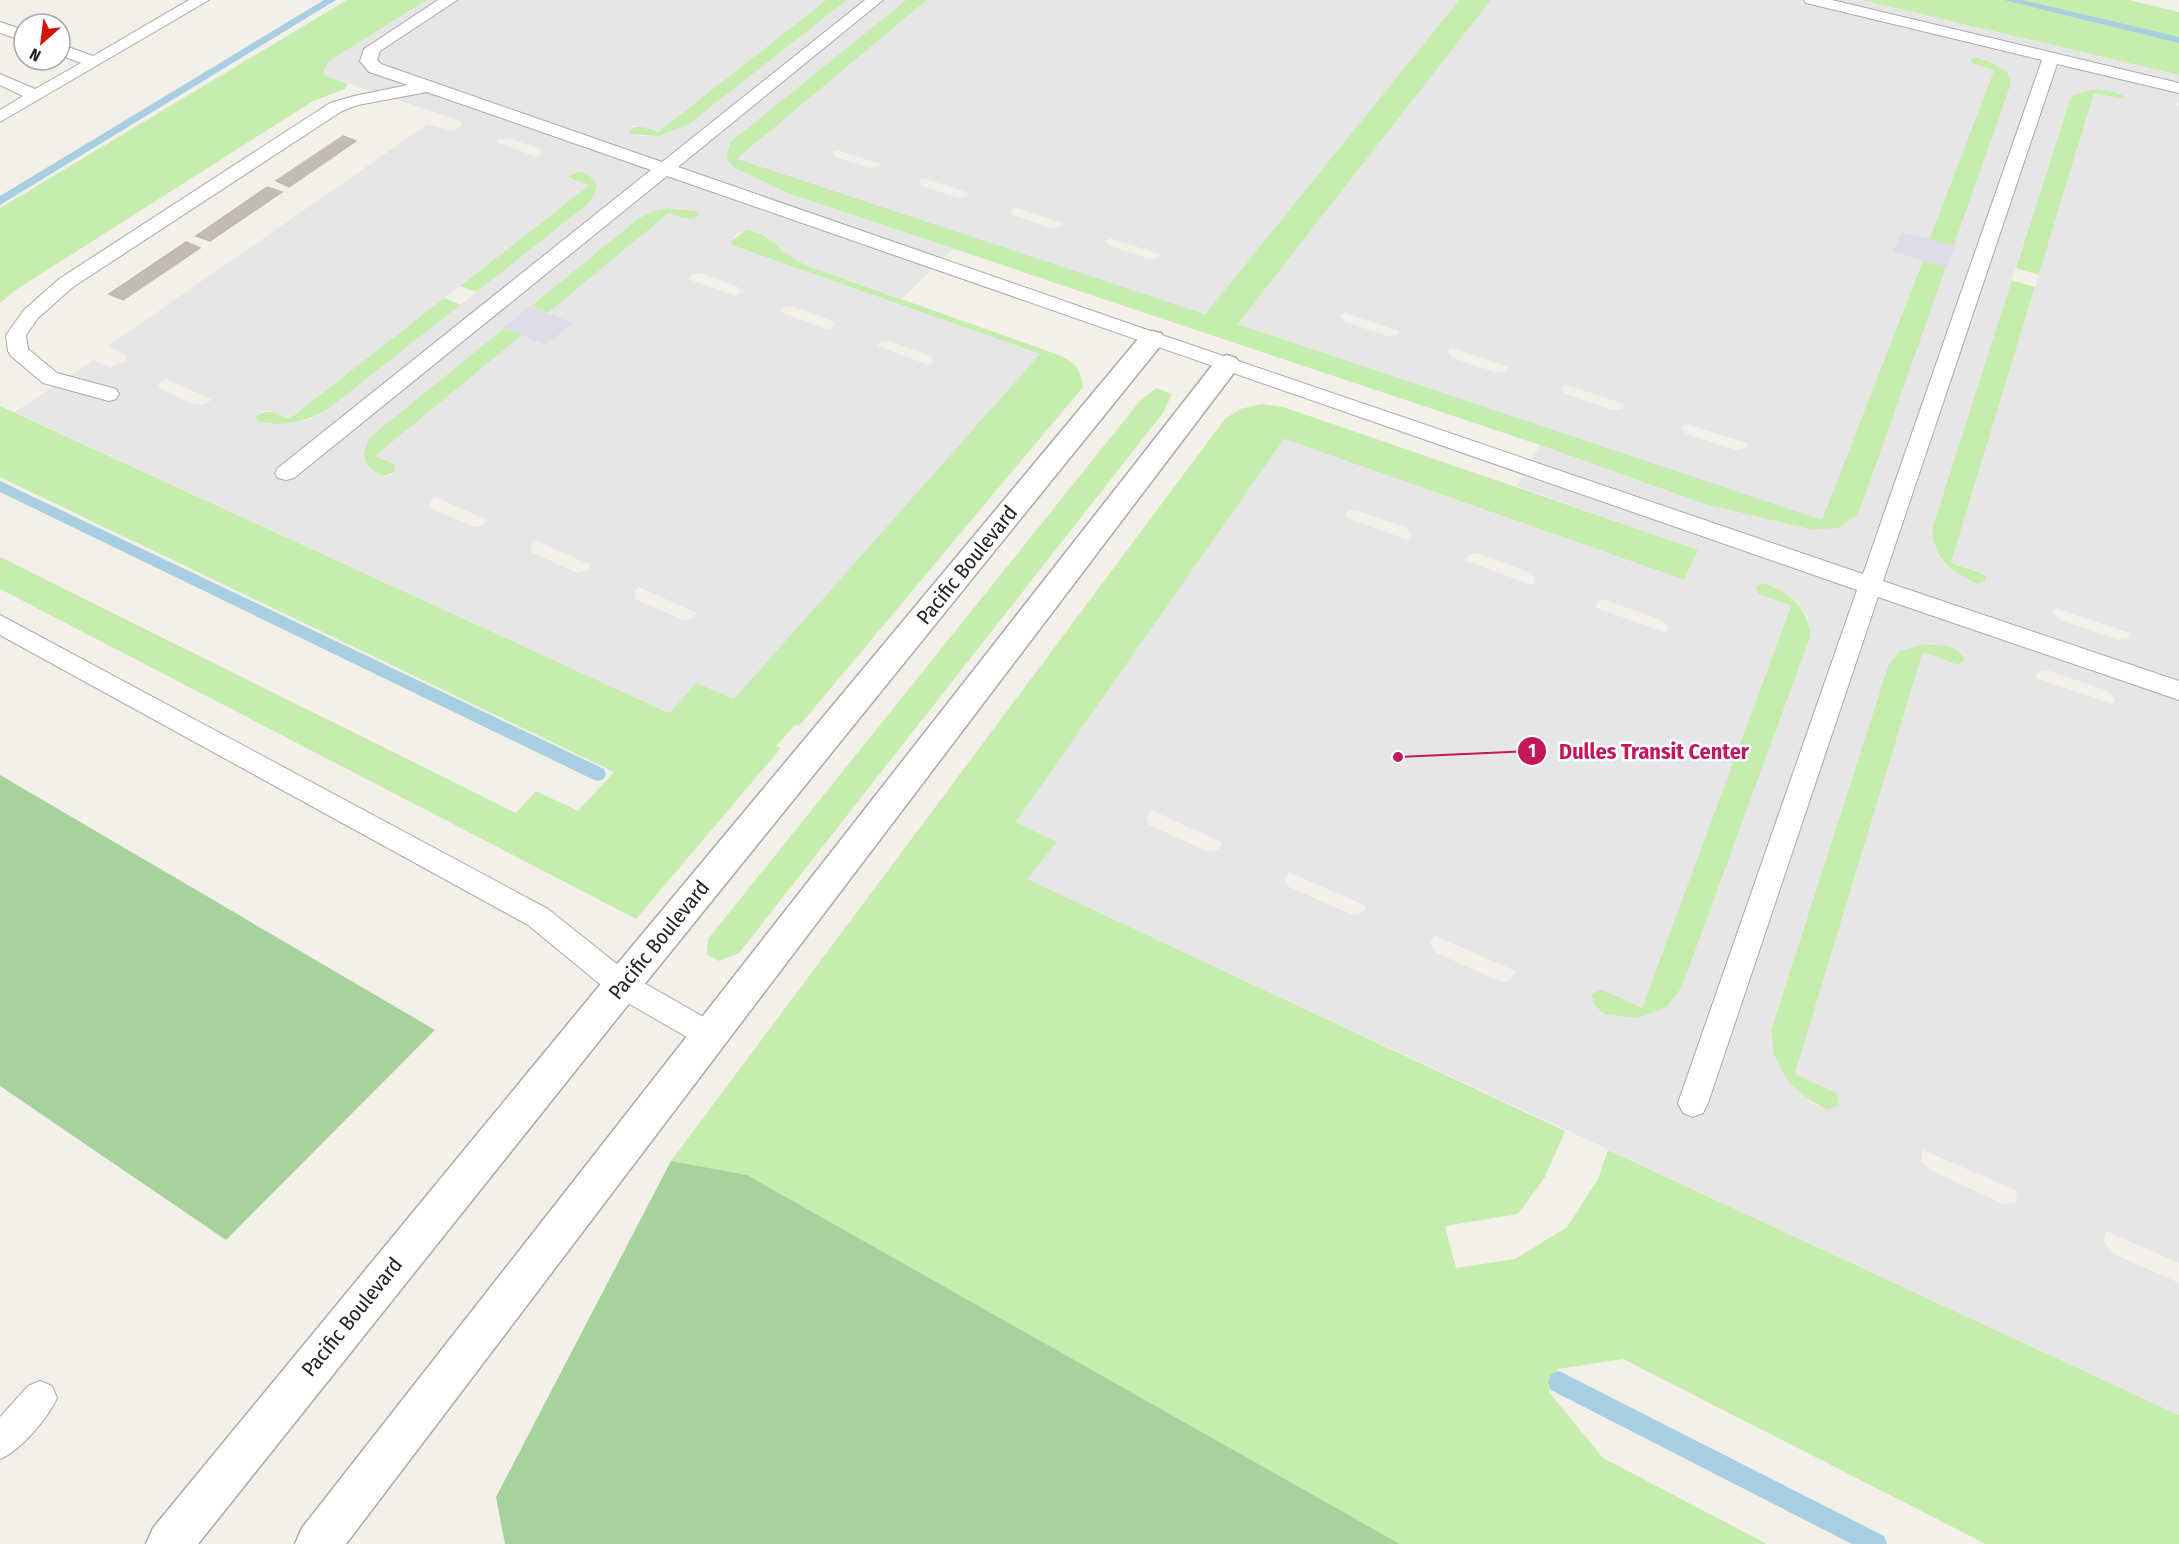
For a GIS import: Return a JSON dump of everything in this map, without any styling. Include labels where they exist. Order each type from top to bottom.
[{"type":"street","name":"Pacific Boulevard","points":[[169,1544],[622,985],[1152,339]]},
{"type":"street","points":[[318,1544],[1227,364]]},
{"type":"lane","points":[[0,117],[201,0]]},
{"type":"lane","points":[[449,0],[372,49],[368,61],[375,68],[427,87],[1152,339],[2179,691]]},
{"type":"lane","points":[[286,473],[875,0]]},
{"type":"lane","points":[[1812,0],[2179,88]]},
{"type":"lane","points":[[72,54],[94,62]]},
{"type":"lane","points":[[1693,1103],[2051,58]]},
{"type":"lane","points":[[0,79],[36,96]]},
{"type":"lane","points":[[109,394],[50,378],[18,351],[16,335],[31,314],[66,283],[336,107],[354,100],[427,87]]},
{"type":"lane","points":[[0,624],[538,917],[622,985],[709,1035]]},
{"type":"lane","points":[[0,1442],[40,1398]]},
{"type":"green space","points":[[347,0],[427,0],[328,62],[324,75],[348,84],[345,89],[313,101],[14,291],[0,303],[0,208]]},
{"type":"green space","points":[[826,0],[847,0],[688,125],[659,136],[630,134],[629,130],[639,127],[658,132]]},
{"type":"green space","points":[[906,0],[927,0],[738,158],[1205,314],[1459,0],[1491,0],[1238,324],[1822,519],[1923,260],[1947,267],[1858,515],[1838,528],[1813,530],[1704,504],[1540,445],[787,193],[733,167],[726,158],[730,142]]},
{"type":"green space","points":[[1861,0],[2129,0],[2179,12],[2179,75]]},
{"type":"green space","points":[[1974,57],[1993,63],[2008,73],[2011,84],[1955,246],[1929,240],[1994,70],[1974,64],[1969,60]]},
{"type":"green space","points":[[2094,89],[2109,90],[2123,95],[2123,99],[2094,94],[2039,275],[2016,268],[2069,102],[2073,95]]},
{"type":"green space","points":[[581,171],[589,175],[597,184],[595,194],[588,204],[477,292],[460,286],[588,186],[570,178],[569,175]]},
{"type":"green space","points":[[668,208],[697,211],[700,215],[688,219],[669,213],[548,313],[531,306],[639,218],[653,211]]},
{"type":"green space","points":[[746,230],[761,234],[805,265],[1059,355],[1077,367],[1083,387],[799,726],[795,725],[776,746],[781,748],[636,919],[0,589],[0,557],[516,813],[536,791],[578,811],[614,772],[0,477],[0,406],[669,713],[696,683],[1040,354],[734,246],[730,242]]},
{"type":"green space","points":[[2011,280],[2035,287],[1951,563],[1987,577],[1985,582],[1977,584],[1952,569],[1940,556],[1933,539],[1932,529]]},
{"type":"green space","points":[[444,298],[461,305],[327,410],[293,423],[275,424],[257,421],[256,416],[265,412],[276,413],[289,419]]},
{"type":"green space","points":[[504,328],[522,335],[376,456],[394,464],[396,470],[382,475],[372,470],[365,461],[364,455],[370,437]]},
{"type":"green space","points":[[1156,388],[1172,394],[1163,413],[739,953],[719,961],[707,955],[708,939],[1140,401]]},
{"type":"green space","points":[[1262,404],[1283,407],[1699,550],[1684,580],[1284,439],[1016,822],[1057,842],[1028,879],[1565,1131],[1545,1177],[1518,1214],[1445,1226],[1456,1268],[1515,1259],[1567,1227],[1598,1179],[1608,1150],[2179,1415],[2179,1544],[1986,1544],[1623,1359],[1558,1369],[1549,1392],[1603,1458],[1767,1544],[1400,1544],[747,1175],[671,1161],[1225,419],[1240,409]]},
{"type":"green space","points":[[1764,583],[1782,591],[1796,602],[1806,617],[1811,635],[1682,987],[1667,1007],[1639,1018],[1605,1015],[1594,1005],[1591,994],[1601,989],[1642,1007],[1791,606],[1758,594],[1756,586]]},
{"type":"green space","points":[[1923,644],[1954,648],[1965,661],[1958,665],[1923,652],[1795,1074],[1837,1093],[1839,1105],[1829,1110],[1803,1095],[1781,1072],[1773,1054],[1771,1030],[1888,666],[1899,651]]},
{"type":"green space","points":[[0,775],[435,1030],[226,1240],[0,1086]]},
{"type":"green space","points":[[671,1161],[747,1175],[1400,1544],[505,1544],[496,1497]]},
{"type":"shaded area","points":[[427,0],[826,0],[658,132],[640,126],[633,126],[629,130],[631,134],[640,136],[659,136],[688,125],[847,0],[906,0],[730,142],[726,158],[733,167],[787,193],[953,249],[902,299],[805,265],[782,251],[769,237],[753,230],[738,233],[730,242],[734,246],[1040,354],[734,699],[696,683],[669,713],[15,412],[93,360],[110,367],[125,362],[127,355],[108,346],[428,124],[452,131],[462,126],[461,121],[324,75],[323,72],[328,62]],"holes":[[[507,138],[540,149],[541,153],[537,157],[496,142]],[[581,171],[589,175],[597,184],[595,194],[588,204],[327,410],[310,419],[289,424],[269,424],[257,421],[256,416],[262,411],[270,411],[289,419],[589,185],[570,179],[569,174]],[[668,208],[697,211],[699,216],[688,220],[669,213],[548,313],[572,323],[546,345],[522,335],[375,456],[394,464],[396,470],[392,475],[383,476],[372,470],[364,459],[364,448],[370,437],[639,218],[653,211]],[[700,273],[738,287],[741,292],[736,296],[688,279],[692,274]],[[792,306],[832,321],[834,325],[830,330],[780,312],[784,307]],[[889,341],[931,356],[933,361],[929,365],[877,346],[881,342]],[[166,379],[211,400],[205,404],[196,405],[159,388],[159,384]],[[435,497],[488,520],[474,527],[430,508],[430,502]],[[536,541],[591,565],[585,571],[577,573],[531,552],[530,546]],[[639,587],[697,613],[692,619],[683,620],[635,599],[634,592]]]},
{"type":"shaded area","points":[[927,0],[1459,0],[1205,314],[737,159]],"holes":[[[836,150],[881,165],[870,168],[835,157],[833,153]],[[922,178],[969,194],[958,198],[922,186],[919,182]],[[1014,207],[1062,223],[1060,227],[1051,228],[1013,215],[1011,211]],[[1110,238],[1160,255],[1149,259],[1110,246],[1106,242]]]},
{"type":"shaded area","points":[[1491,0],[1861,0],[2179,75],[2177,105],[2179,106],[2179,1263],[2106,1231],[2104,1241],[2114,1254],[2179,1283],[2179,1415],[1027,879],[1057,842],[1016,822],[1284,439],[1684,580],[1698,550],[1517,486],[1540,445],[1704,504],[1813,530],[1838,528],[1858,515],[2011,84],[2008,73],[1993,63],[1975,57],[1970,60],[1974,64],[1994,70],[1929,240],[1902,232],[1893,252],[1923,260],[1822,520],[1238,324]],"holes":[[[2094,89],[2118,92],[2123,95],[2123,99],[2094,93],[1951,563],[1984,573],[1987,578],[1985,582],[1977,584],[1950,569],[1938,555],[1932,529],[2069,102],[2073,95]],[[1344,313],[1399,331],[1397,335],[1388,336],[1345,322],[1341,317]],[[1451,348],[1508,367],[1506,371],[1498,373],[1452,358],[1448,352]],[[1564,384],[1624,404],[1622,409],[1613,410],[1566,394],[1561,389]],[[1683,423],[1747,444],[1745,448],[1736,450],[1687,434],[1681,428]],[[1355,510],[1407,528],[1411,535],[1408,540],[1344,517],[1348,511]],[[1477,553],[1531,573],[1535,579],[1532,585],[1466,561],[1469,555]],[[1765,583],[1776,587],[1798,603],[1808,618],[1811,635],[1682,987],[1667,1007],[1638,1018],[1605,1015],[1594,1005],[1591,994],[1601,989],[1642,1008],[1791,606],[1758,594],[1756,586]],[[1605,600],[1662,620],[1668,627],[1665,632],[1596,608],[1598,601]],[[2054,608],[2130,633],[2128,639],[2119,640],[2061,620],[2053,613]],[[1923,644],[1951,646],[1962,653],[1965,661],[1958,665],[1923,652],[1795,1074],[1837,1093],[1839,1105],[1829,1110],[1813,1104],[1786,1079],[1774,1055],[1771,1030],[1888,666],[1899,651]],[[2047,670],[2108,691],[2115,699],[2113,704],[2036,678],[2038,672]],[[1151,810],[1223,843],[1218,850],[1209,852],[1149,825],[1146,818]],[[1289,872],[1367,907],[1362,913],[1353,915],[1289,887],[1285,879]],[[1434,935],[1515,971],[1511,980],[1502,982],[1434,952],[1430,943]],[[1923,1150],[2017,1191],[2016,1202],[2003,1204],[1930,1170],[1921,1160]]]},
{"type":"shaded area","points":[[1902,232],[1955,246],[1947,267],[1893,252]]},
{"type":"shaded area","points":[[530,306],[573,323],[546,345],[504,328]]},
{"type":"building","points":[[343,136],[356,141],[289,187],[276,181]]},
{"type":"building","points":[[267,187],[282,192],[210,241],[196,236]]},
{"type":"building","points":[[186,242],[200,248],[123,300],[109,294]]},
{"type":"waterway","points":[[0,201],[331,0]]},
{"type":"waterway","points":[[2009,0],[2179,40]]},
{"type":"waterway","points":[[0,486],[598,774]]},
{"type":"waterway","points":[[1559,1382],[1876,1544]]},
{"type":"place","name":"Dulles Transit Center","points":[[1398,757]]}]
